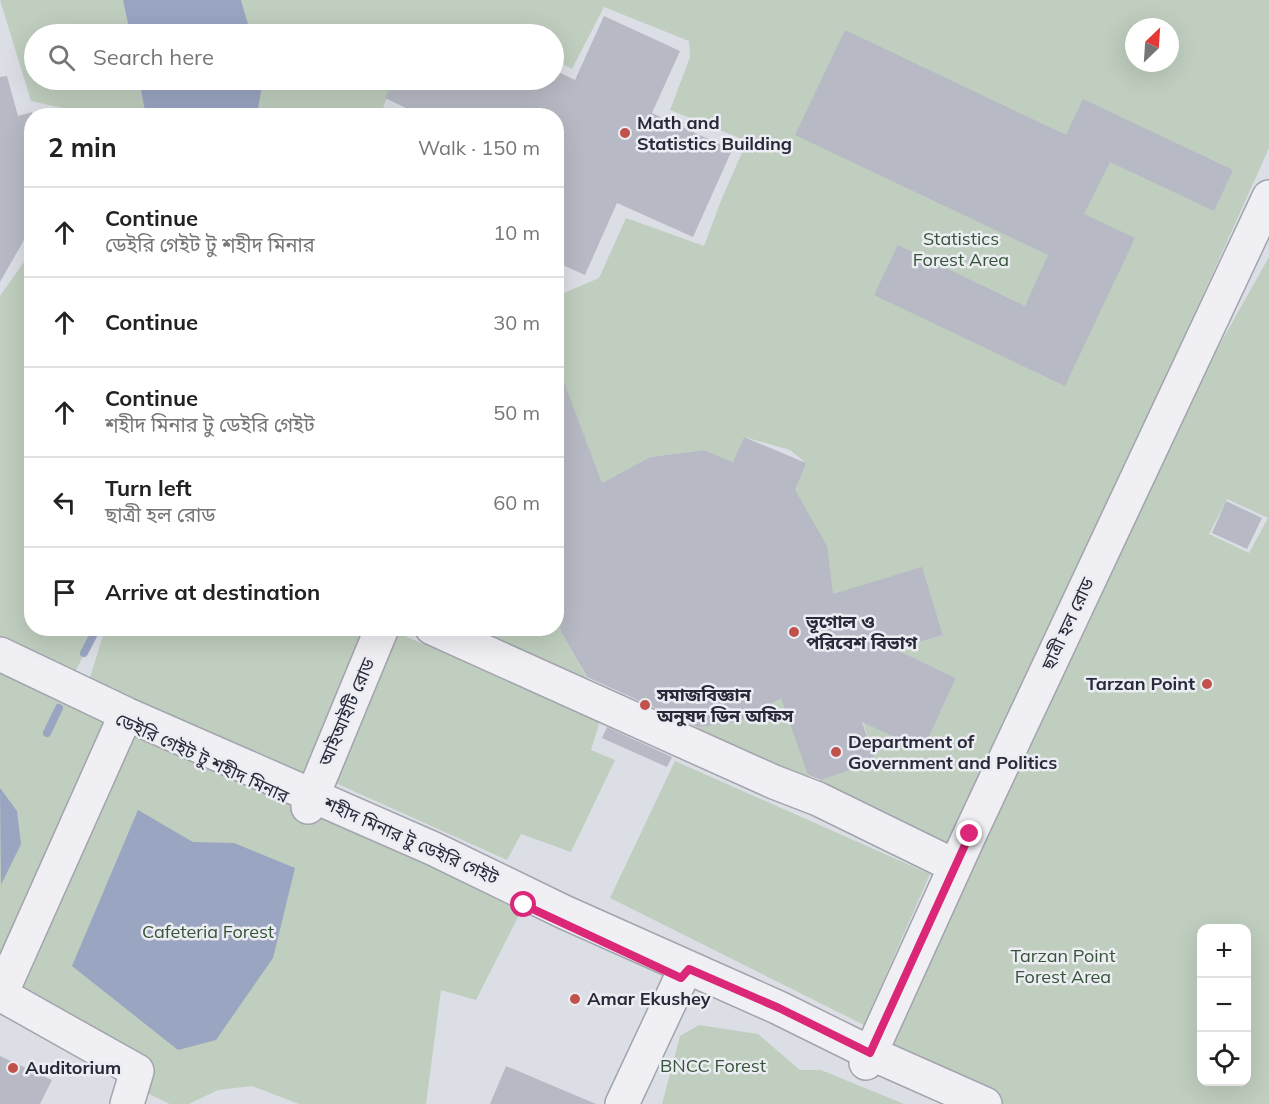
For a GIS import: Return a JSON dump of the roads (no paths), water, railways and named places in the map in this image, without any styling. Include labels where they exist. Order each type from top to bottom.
[{"type":"street","name":"ছাত্রী হল রোড","points":[[868,1058],[955,866],[1269,197]]},
{"type":"street","name":"আইআইটি রোড","points":[[310,801],[379,636]]},
{"type":"street","points":[[450,636],[774,782],[818,799],[955,866]]},
{"type":"street","name":"শহীদ মিনার টু ডেইরি গেইট","points":[[0,654],[124,718],[310,801],[434,849],[685,974]]},
{"type":"street","name":"ডেইরি গেইট টু শহীদ মিনার","points":[[0,665],[124,718]]},
{"type":"street","points":[[124,718],[0,994],[137,1071],[127,1104]]},
{"type":"street","name":"ডেইরি গেইট টু শহীদ মিনার","points":[[310,801],[568,926],[685,974]]},
{"type":"street","points":[[622,1104],[685,974],[868,1058],[957,1104]]},
{"type":"street","points":[[868,1058],[985,1104]]},
{"type":"water","points":[[123,0],[241,0],[248,24],[128,24]]},
{"type":"water","points":[[141,90],[261,90],[258,108],[144,108]]},
{"type":"water","points":[[0,788],[17,811],[21,844],[1,885]]},
{"type":"water","points":[[138,810],[193,842],[234,843],[295,868],[273,958],[216,1040],[178,1050],[72,966]]},
{"type":"waterway","points":[[84,653],[93,636]]},
{"type":"waterway","points":[[47,733],[59,708]]},
{"type":"place","name":"Math and Statistics Building","points":[[625,133]]},
{"type":"place","name":"ভূগোল ও পরিবেশ বিভাগ","points":[[794,632]]},
{"type":"place","name":"Tarzan Point","points":[[1207,684]]},
{"type":"place","name":"সমাজবিজ্ঞান অনুষদ ডিন অফিস","points":[[645,705]]},
{"type":"place","name":"Department of Government and Politics","points":[[836,752]]},
{"type":"place","name":"Amar Ekushey","points":[[575,999]]},
{"type":"place","name":"Auditorium","points":[[13,1068]]},
{"type":"park label","name":"Statistics Forest Area","points":[[961,249]]},
{"type":"park label","name":"Cafeteria Forest","points":[[208,932]]},
{"type":"park label","name":"Tarzan Point Forest Area","points":[[1063,966]]},
{"type":"park label","name":"BNCC Forest","points":[[713,1066]]}]
